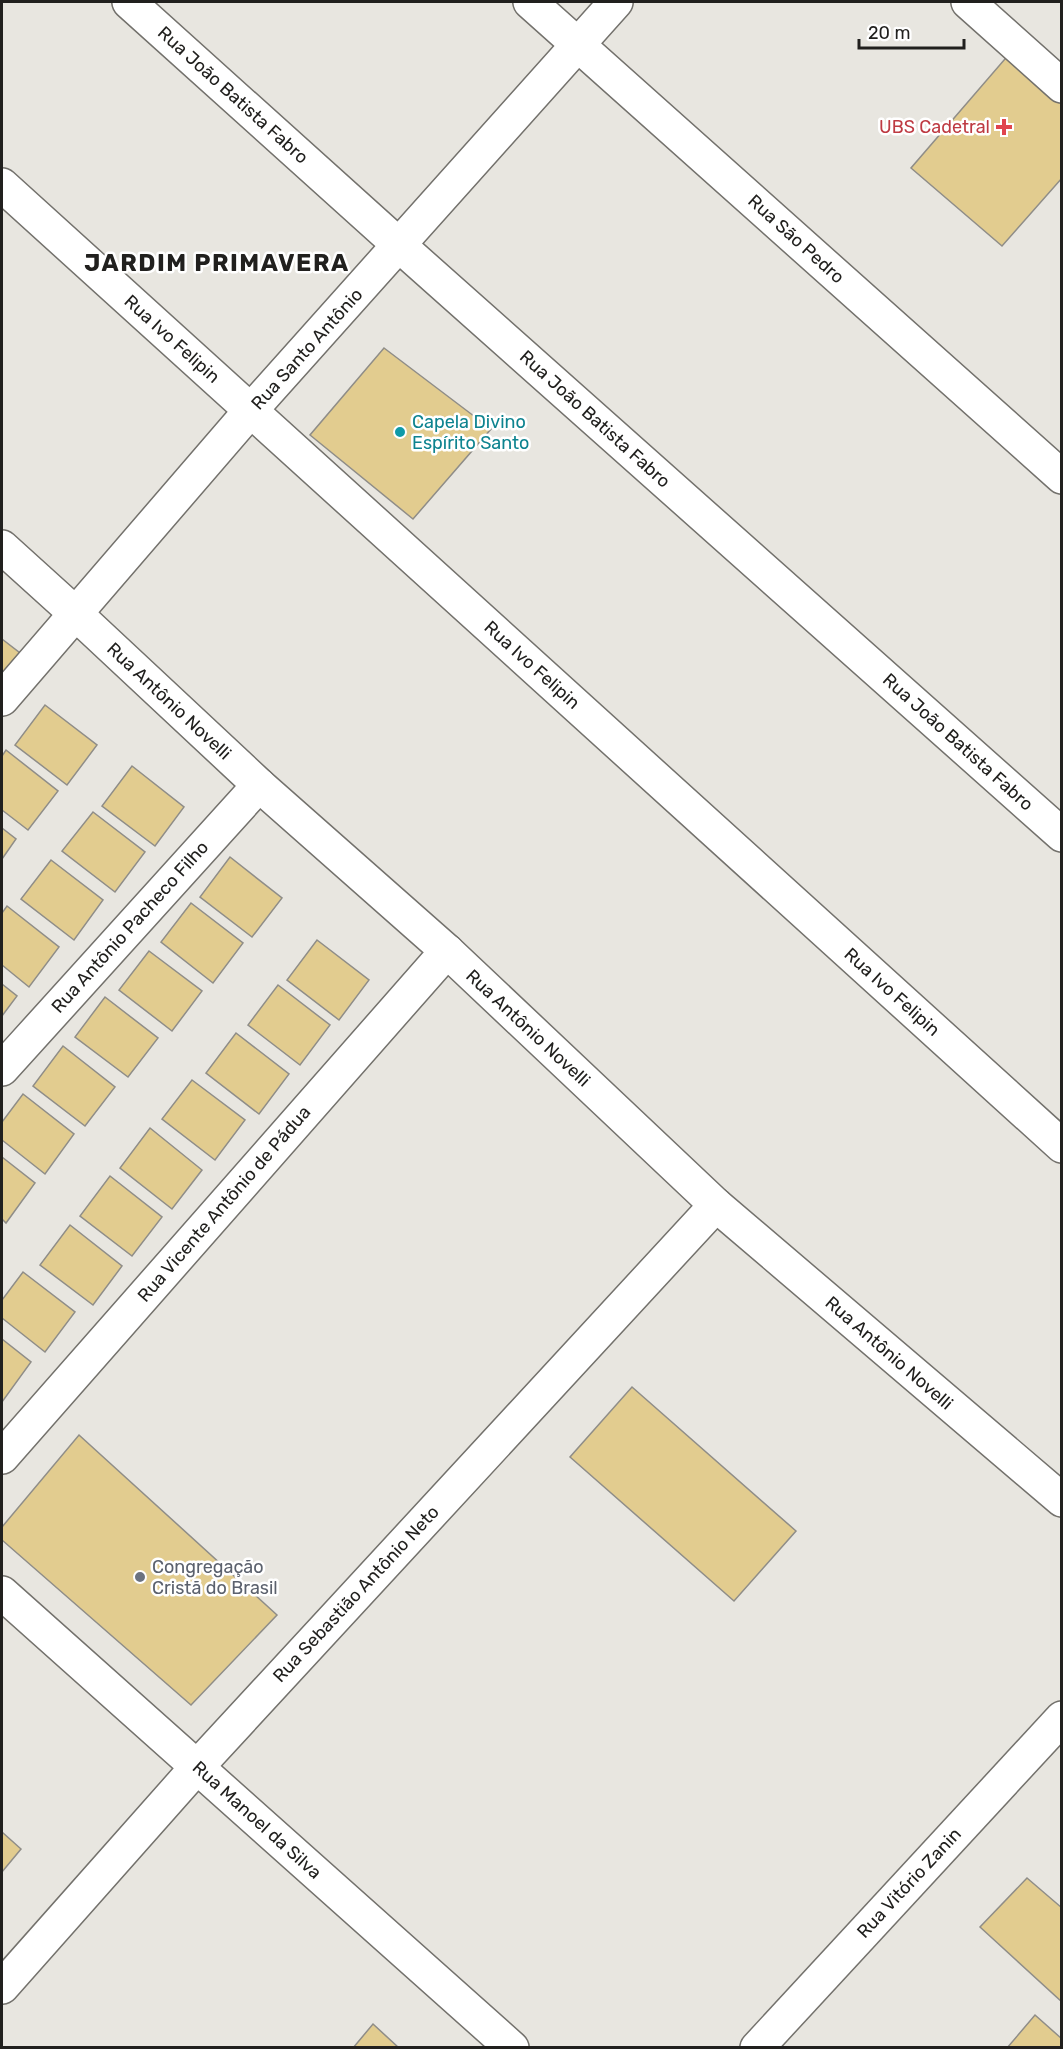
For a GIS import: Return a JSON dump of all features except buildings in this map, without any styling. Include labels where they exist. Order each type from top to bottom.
[{"type":"street","name":"Rua João Batista Fabro","points":[[129,2],[1062,835]]},
{"type":"street","name":"Rua São Pedro","points":[[530,2],[1062,477]]},
{"type":"street","name":"Rua Santo Antônio","points":[[2,699],[251,410],[616,2]]},
{"type":"street","points":[[968,2],[1062,86]]},
{"type":"street","name":"Rua Ivo Felipin","points":[[2,185],[1062,1146]]},
{"type":"street","name":"Rua Antônio Novelli","points":[[2,547],[258,785],[447,951],[716,1204],[1062,1500]]},
{"type":"street","name":"Rua Antônio Pacheco Filho","points":[[2,1069],[258,785]]},
{"type":"street","name":"Rua Vicente Antônio de Pádua","points":[[2,1457],[447,951]]},
{"type":"street","name":"Rua Sebastião Antônio Neto","points":[[2,1987],[197,1767],[716,1204]]},
{"type":"street","name":"Rua Manoel da Silva","points":[[2,1593],[512,2048]]},
{"type":"street","name":"Rua Vitório Zanin","points":[[757,2048],[1062,1718]]},
{"type":"place","name":"UBS Cadetral","points":[[1004,127]]},
{"type":"place","name":"Capela Divino Espírito Santo","points":[[400,432]]},
{"type":"place","name":"Congregação Cristã do Brasil","points":[[140,1577]]},
{"type":"district","name":"JARDIM PRIMAVERA","points":[[217,263]]}]
